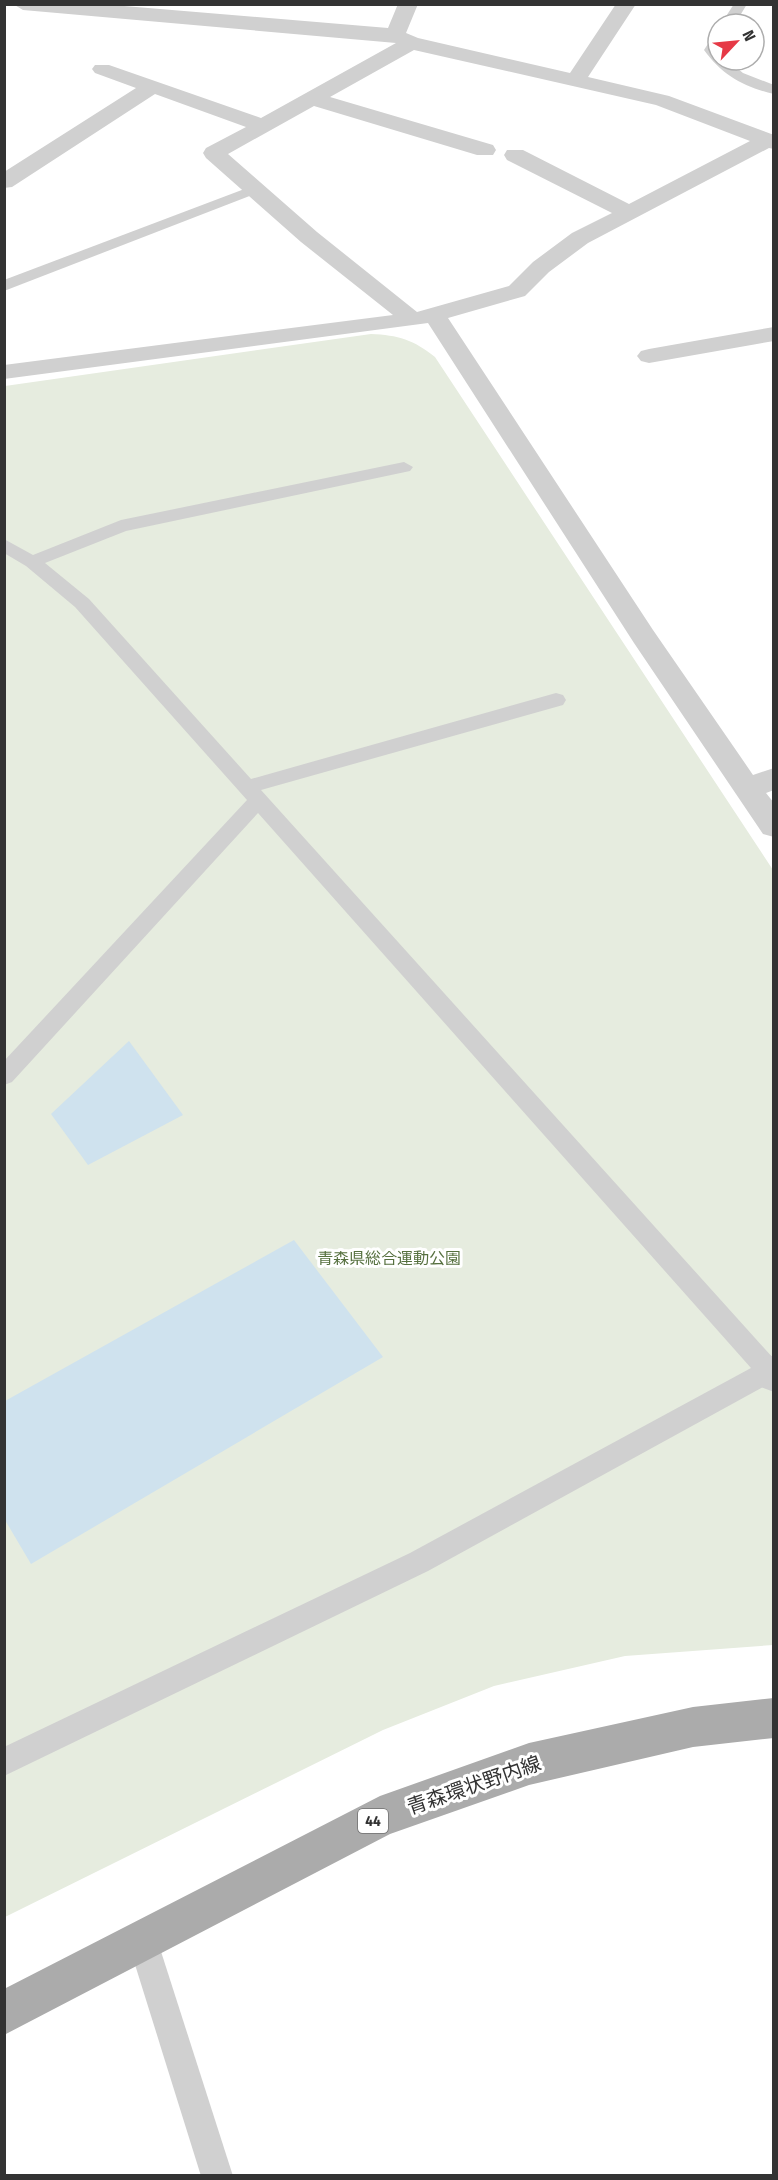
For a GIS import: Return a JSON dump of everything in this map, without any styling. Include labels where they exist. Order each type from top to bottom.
[{"type":"main road","name":"青森環状野内線","points":[[4,2013],[142,1939],[380,1817],[529,1764],[693,1727],[774,1718]]},
{"type":"street","points":[[23,4],[403,39],[662,100],[770,142]]},
{"type":"street","points":[[408,4],[403,39],[314,99],[261,125],[214,153],[255,189],[424,318],[774,826]]},
{"type":"street","points":[[576,80],[626,4]]},
{"type":"street","points":[[102,69],[261,125]]},
{"type":"street","points":[[4,182],[152,87]]},
{"type":"street","points":[[314,99],[485,150]]},
{"type":"street","points":[[4,372],[424,318],[517,291],[541,267],[580,238],[770,142]]},
{"type":"street","points":[[515,155],[628,212]]},
{"type":"street","points":[[649,356],[774,334]]},
{"type":"street","points":[[747,789],[774,778]]},
{"type":"lane","points":[[729,72],[744,81],[774,90]]},
{"type":"lane","points":[[4,286],[255,189]]},
{"type":"lane","points":[[32,562],[121,526],[404,466]]},
{"type":"lane","points":[[4,545],[32,562],[82,603],[771,1374],[419,1562],[4,1762]]},
{"type":"lane","points":[[4,1076],[253,794],[556,700]]},
{"type":"lane","points":[[142,1939],[217,2175]]},
{"type":"green space","name":"青森県総合運動公園","points":[[371,334],[405,340],[420,346],[435,357],[773,870],[773,1645],[625,1656],[494,1686],[383,1730],[5,1917],[5,386]]},
{"type":"water","points":[[129,1041],[183,1115],[88,1165],[51,1114]]},
{"type":"water","points":[[294,1240],[383,1357],[31,1564],[5,1520],[5,1401]]}]
